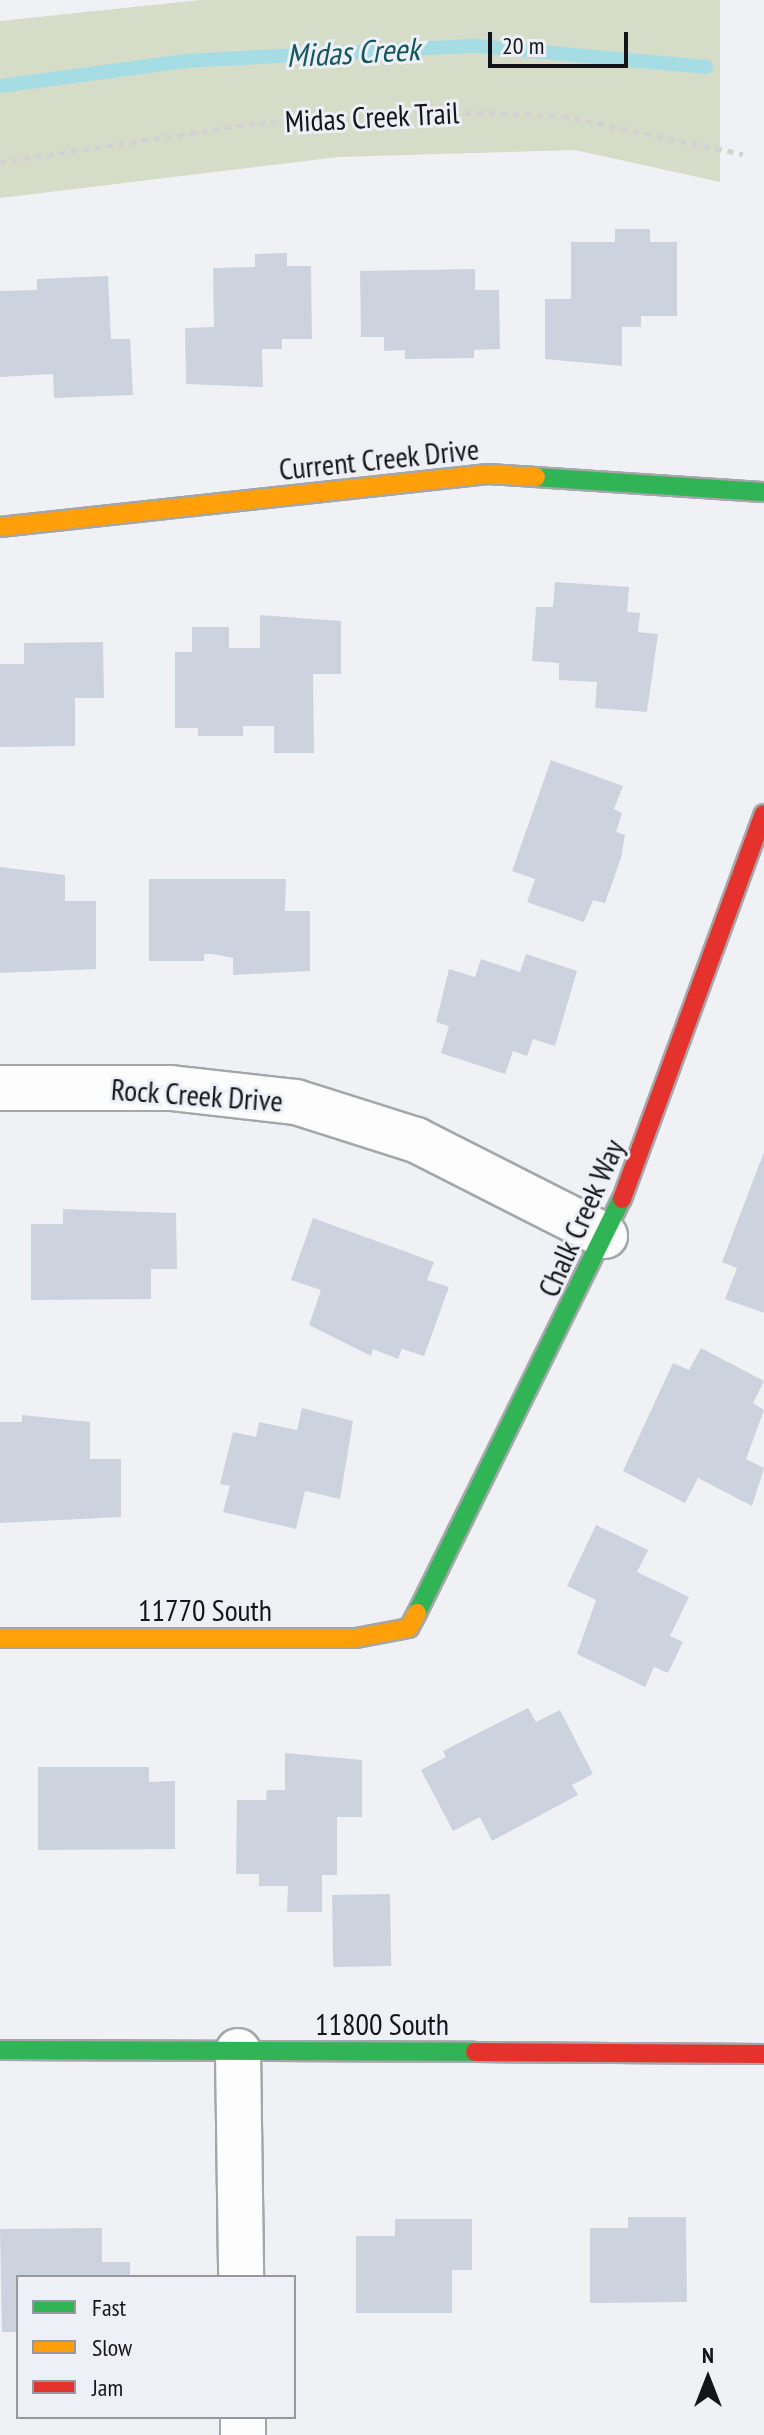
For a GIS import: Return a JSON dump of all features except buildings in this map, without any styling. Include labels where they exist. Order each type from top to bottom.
[{"type":"street","name":"Current Creek Drive","points":[[0,527],[488,474],[764,492]]},
{"type":"street","name":"Chalk Creek Way","points":[[409,1628],[605,1236],[644,1150],[764,814]]},
{"type":"street","name":"Rock Creek Drive","points":[[0,1088],[171,1088],[296,1102],[416,1140],[605,1236]]},
{"type":"street","name":"11770 South","points":[[0,1638],[356,1638],[409,1628]]},
{"type":"street","name":"11800 South","points":[[0,2050],[764,2054]]},
{"type":"street","points":[[238,2051],[241,2275]]},
{"type":"path","name":"Midas Creek Trail","points":[[0,162],[259,123],[453,112],[563,116],[743,154]]},
{"type":"green space","points":[[200,0],[720,0],[720,182],[575,150],[338,157],[0,198],[0,21]]},
{"type":"waterway","name":"Midas Creek","points":[[0,86],[185,61],[476,46],[706,67]]},
{"type":"traffic: fast","points":[[536,477],[764,492]]},
{"type":"traffic: fast","points":[[417,1613],[622,1199]]},
{"type":"traffic: fast","points":[[0,2050],[475,2052]]},
{"type":"traffic: slow","points":[[0,527],[488,474],[536,477]]},
{"type":"traffic: slow","points":[[0,1638],[356,1638],[409,1628],[417,1613]]},
{"type":"traffic: jam","points":[[622,1199],[764,814]]},
{"type":"traffic: jam","points":[[475,2052],[764,2054]]}]
